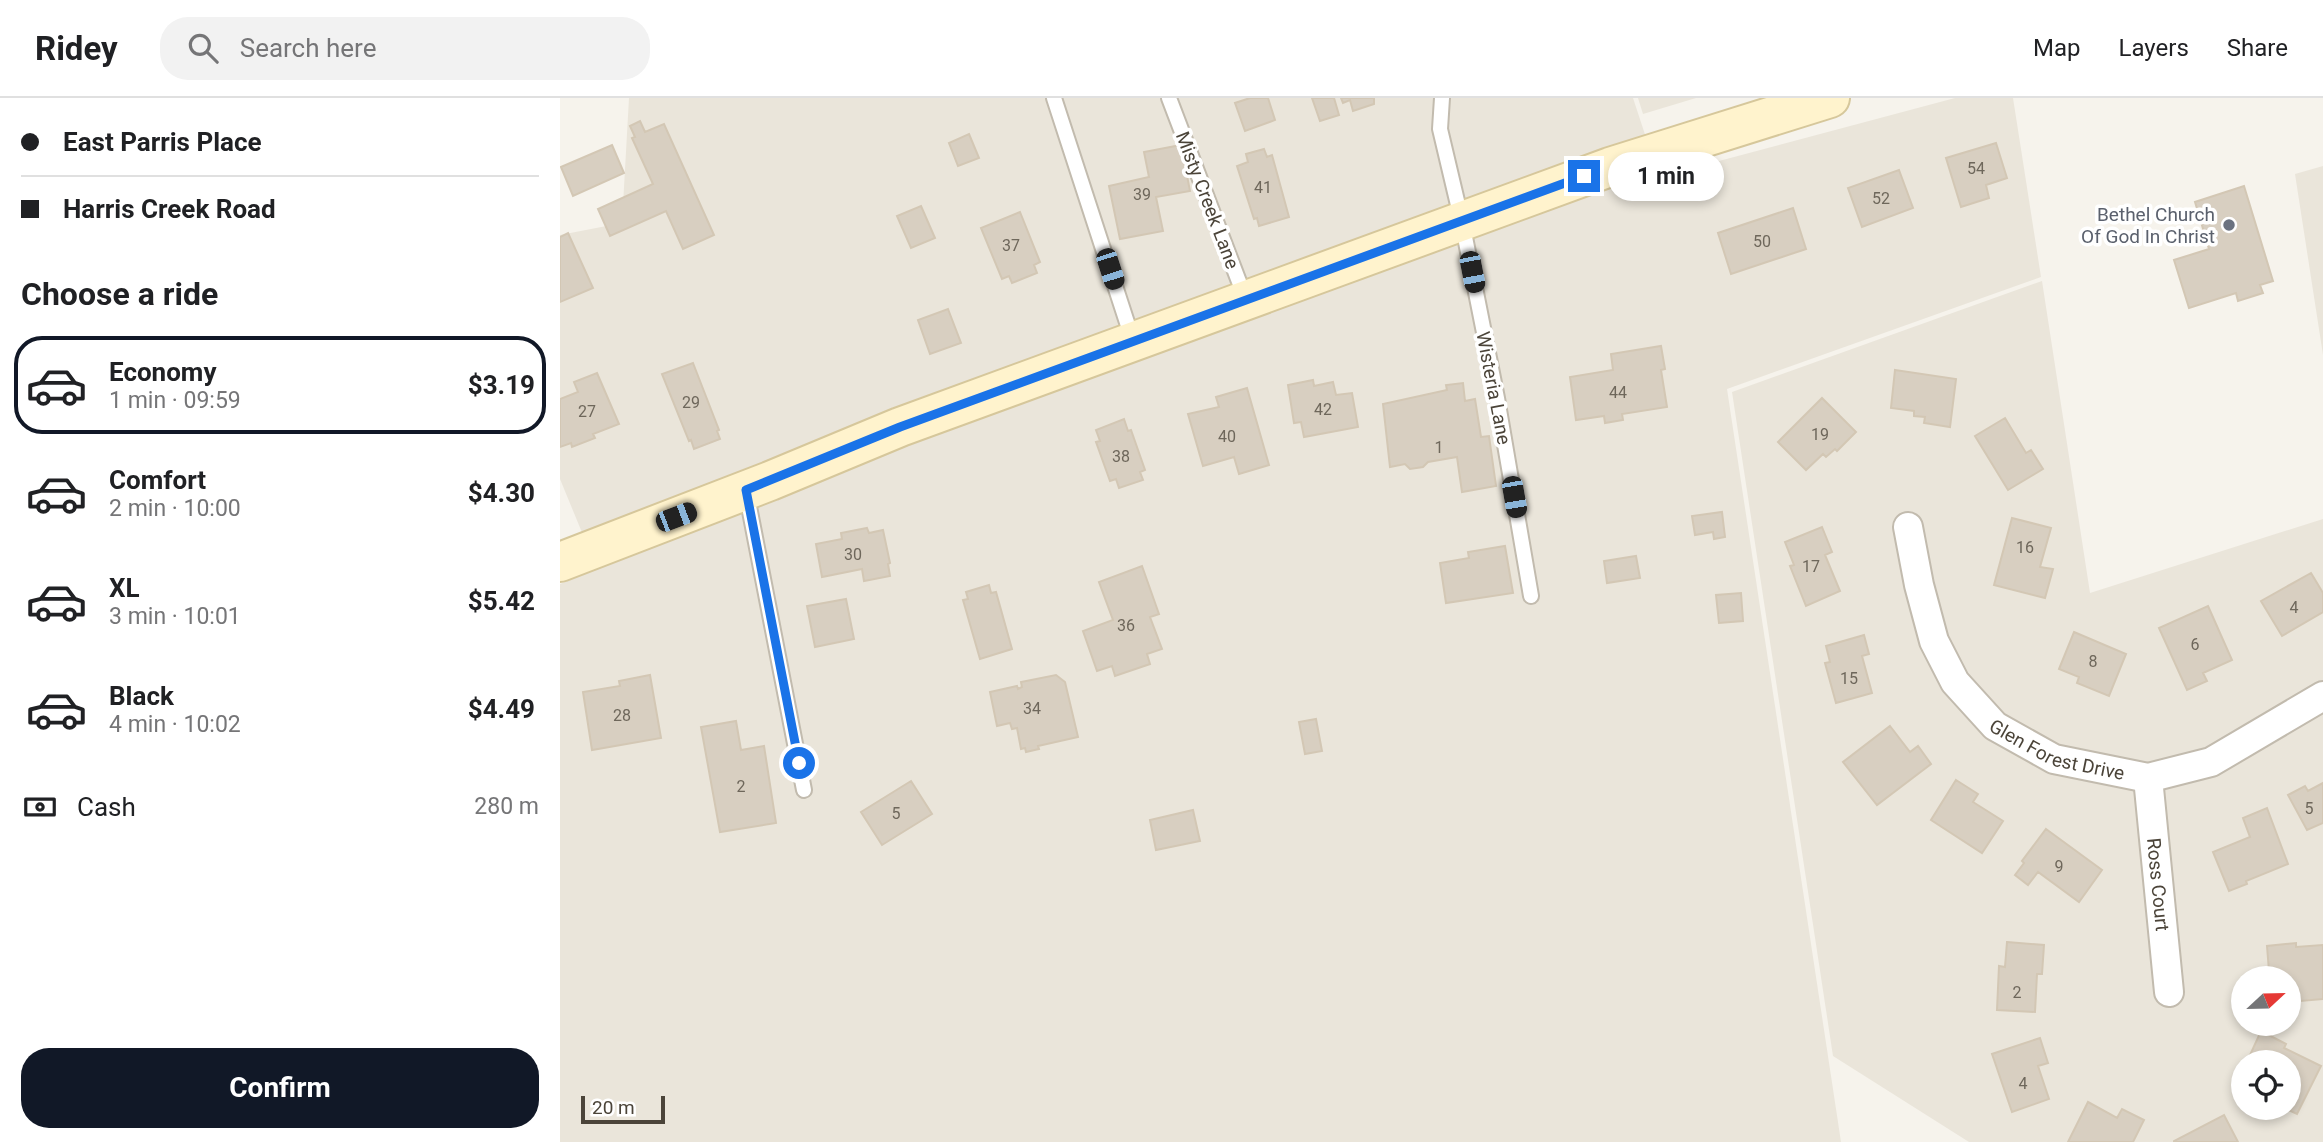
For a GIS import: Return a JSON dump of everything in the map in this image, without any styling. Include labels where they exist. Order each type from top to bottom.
[{"type":"street","points":[[560,562],[900,427],[1610,167],[1830,98]]},
{"type":"street","name":"Glen Forest Drive","points":[[1908,527],[1919,585],[1934,641],[1955,682],[1994,726],[2054,759],[2148,778],[2211,762],[2323,696]]},
{"type":"street","name":"Ross Court","points":[[2148,778],[2169,992]]},
{"type":"lane","points":[[1054,98],[1133,342]]},
{"type":"lane","name":"Misty Creek Lane","points":[[1169,98],[1246,301]]},
{"type":"lane","name":"Wisteria Lane","points":[[1441,98],[1440,129],[1462,222],[1497,398],[1531,596]]},
{"type":"lane","points":[[746,490],[804,790]]},
{"type":"shaded area","points":[[629,98],[1633,98],[1659,177],[1955,98],[2013,98],[2041,277],[1727,389],[1841,1142],[560,1142],[560,584],[597,569],[560,479],[560,235],[622,223]]},
{"type":"shaded area","points":[[1638,98],[1696,98],[1643,114]]},
{"type":"shaded area","points":[[2323,166],[2323,355],[2295,174]]},
{"type":"shaded area","points":[[2042,281],[2090,593],[2323,519],[2323,1142],[1969,1142],[1833,1056],[1732,392]]},
{"type":"building","points":[[1250,98],[1268,98],[1275,120],[1245,131],[1235,103]]},
{"type":"building","points":[[1312,98],[1334,98],[1339,115],[1320,121]]},
{"type":"building","points":[[1341,98],[1374,98],[1374,104],[1353,111],[1350,100],[1343,103]]},
{"type":"building","points":[[640,121],[645,132],[664,124],[714,235],[683,249],[666,211],[610,236],[598,209],[653,184],[632,138],[635,137],[630,126]]},
{"type":"building","points":[[969,134],[979,158],[958,166],[949,143]]},
{"type":"building","points":[[1996,143],[2007,178],[1986,185],[1989,198],[1961,207],[1946,158]]},
{"type":"building","points":[[612,145],[624,173],[573,196],[561,167]]},
{"type":"building","points":[[1181,145],[1190,191],[1156,197],[1163,231],[1120,239],[1109,186],[1149,177],[1144,152]]},
{"type":"building","points":[[1264,149],[1267,157],[1272,155],[1289,217],[1259,226],[1257,218],[1254,219],[1237,166],[1248,162],[1246,154]]},
{"type":"building","points":[[1899,170],[1913,208],[1862,227],[1848,188]]},
{"type":"building","name":"Bethel Church Of God In Christ","points":[[2244,186],[2273,281],[2260,285],[2263,293],[2238,301],[2236,293],[2189,308],[2174,260],[2209,249],[2195,202]]},
{"type":"building","points":[[921,206],[935,238],[911,248],[897,216]]},
{"type":"building","points":[[1793,208],[1806,249],[1731,274],[1718,233]]},
{"type":"building","points":[[1020,212],[1040,262],[1034,265],[1037,273],[1012,283],[1009,276],[1002,279],[981,228]]},
{"type":"building","points":[[568,233],[593,288],[560,302],[560,237]]},
{"type":"building","points":[[948,309],[961,343],[930,354],[918,320]]},
{"type":"building","points":[[1661,346],[1665,369],[1661,370],[1667,407],[1622,414],[1623,420],[1605,423],[1604,416],[1576,420],[1570,377],[1613,370],[1611,354]]},
{"type":"building","points":[[693,363],[720,439],[694,449],[662,374]]},
{"type":"building","points":[[1895,370],[1956,379],[1950,427],[1924,423],[1925,417],[1914,416],[1914,411],[1891,408]]},
{"type":"building","points":[[597,373],[619,424],[593,434],[595,438],[572,447],[571,443],[560,447],[560,399],[578,392],[574,382]]},
{"type":"building","points":[[1313,380],[1314,386],[1333,382],[1336,395],[1352,393],[1358,427],[1304,437],[1301,422],[1294,423],[1288,385]]},
{"type":"building","points":[[1463,383],[1465,401],[1475,399],[1481,437],[1489,436],[1496,486],[1462,492],[1457,457],[1428,462],[1423,467],[1410,469],[1405,464],[1390,467],[1383,404],[1447,390],[1446,385]]},
{"type":"building","points":[[1247,388],[1269,465],[1239,474],[1234,457],[1203,466],[1188,414],[1219,407],[1216,397]]},
{"type":"building","points":[[1822,398],[1856,432],[1837,451],[1835,449],[1826,457],[1823,454],[1806,470],[1778,442]]},
{"type":"building","points":[[2005,418],[2026,453],[2031,450],[2043,469],[2008,490],[1975,436]]},
{"type":"building","points":[[1124,419],[1128,431],[1131,430],[1145,470],[1140,472],[1143,480],[1119,488],[1116,479],[1110,481],[1096,442],[1100,441],[1096,430]]},
{"type":"building","points":[[1722,512],[1725,537],[1714,539],[1713,532],[1695,535],[1692,516]]},
{"type":"building","points":[[2012,518],[2051,528],[2040,567],[2053,569],[2045,598],[1994,585]]},
{"type":"building","points":[[1822,527],[1832,552],[1825,555],[1840,591],[1806,606],[1790,566],[1794,565],[1785,542]]},
{"type":"building","points":[[867,528],[869,533],[883,530],[890,576],[864,581],[862,569],[822,577],[816,544],[842,539],[841,533]]},
{"type":"building","points":[[1505,546],[1513,593],[1446,603],[1440,563],[1469,558],[1468,552]]},
{"type":"building","points":[[1636,556],[1640,578],[1607,583],[1604,561]]},
{"type":"building","points":[[1142,566],[1159,614],[1150,617],[1162,649],[1147,654],[1150,664],[1115,676],[1112,666],[1097,671],[1083,631],[1113,620],[1099,582]]},
{"type":"building","points":[[2311,573],[2323,593],[2323,612],[2282,636],[2261,601]]},
{"type":"building","points":[[989,585],[991,593],[996,592],[1012,649],[980,659],[963,600],[968,599],[966,592]]},
{"type":"building","points":[[1741,593],[1743,621],[1719,623],[1716,595]]},
{"type":"building","points":[[846,599],[854,639],[815,647],[807,606]]},
{"type":"building","points":[[2208,606],[2232,660],[2203,673],[2207,681],[2187,690],[2159,628]]},
{"type":"building","points":[[2074,632],[2126,654],[2109,696],[2077,683],[2079,677],[2059,669]]},
{"type":"building","points":[[1864,635],[1869,654],[1862,656],[1872,693],[1836,703],[1825,663],[1830,662],[1826,646]]},
{"type":"building","points":[[650,675],[661,738],[592,750],[583,692],[620,686],[619,681]]},
{"type":"building","points":[[1056,675],[1065,682],[1078,737],[1038,746],[1039,749],[1026,752],[1025,748],[1021,749],[1017,728],[1012,729],[1010,723],[997,726],[990,692],[1017,686],[1018,689],[1022,687],[1021,682]]},
{"type":"building","points":[[1316,719],[1322,751],[1305,754],[1299,722]]},
{"type":"building","points":[[736,721],[741,750],[764,746],[776,823],[720,832],[701,727]]},
{"type":"building","points":[[1890,726],[1910,752],[1918,746],[1931,764],[1877,805],[1843,762]]},
{"type":"building","points":[[1956,780],[1978,794],[1973,802],[2003,821],[1982,853],[1931,820]]},
{"type":"building","points":[[911,781],[932,814],[882,845],[861,812]]},
{"type":"building","points":[[2323,783],[2323,823],[2307,830],[2288,795],[2305,786],[2308,791]]},
{"type":"building","points":[[2267,808],[2288,864],[2229,891],[2213,852],[2250,837],[2243,818]]},
{"type":"building","points":[[1193,810],[1200,841],[1156,850],[1150,820]]},
{"type":"building","points":[[2046,829],[2102,870],[2079,902],[2038,872],[2028,885],[2015,875]]},
{"type":"building","points":[[2007,942],[2044,945],[2042,974],[2037,974],[2035,1012],[1997,1010],[1999,966],[2005,967]]},
{"type":"building","points":[[2296,943],[2296,947],[2323,945],[2323,999],[2301,1001],[2301,966],[2269,966],[2267,946]]},
{"type":"building","points":[[2259,1036],[2271,1036],[2286,1044],[2284,1048],[2288,1050],[2252,1050]]},
{"type":"building","points":[[2040,1038],[2048,1063],[2038,1066],[2049,1099],[2012,1112],[1992,1054]]},
{"type":"building","points":[[2301,1056],[2321,1066],[2301,1106]]},
{"type":"building","points":[[2088,1102],[2117,1118],[2122,1109],[2144,1120],[2133,1142],[2068,1142]]},
{"type":"building","points":[[2224,1115],[2238,1142],[2174,1142],[2174,1141]]},
{"type":"place","name":"Bethel Church Of God In Christ","points":[[2229,225]]},
{"type":"route","points":[[799,763],[746,490],[900,427],[1584,176]]}]
